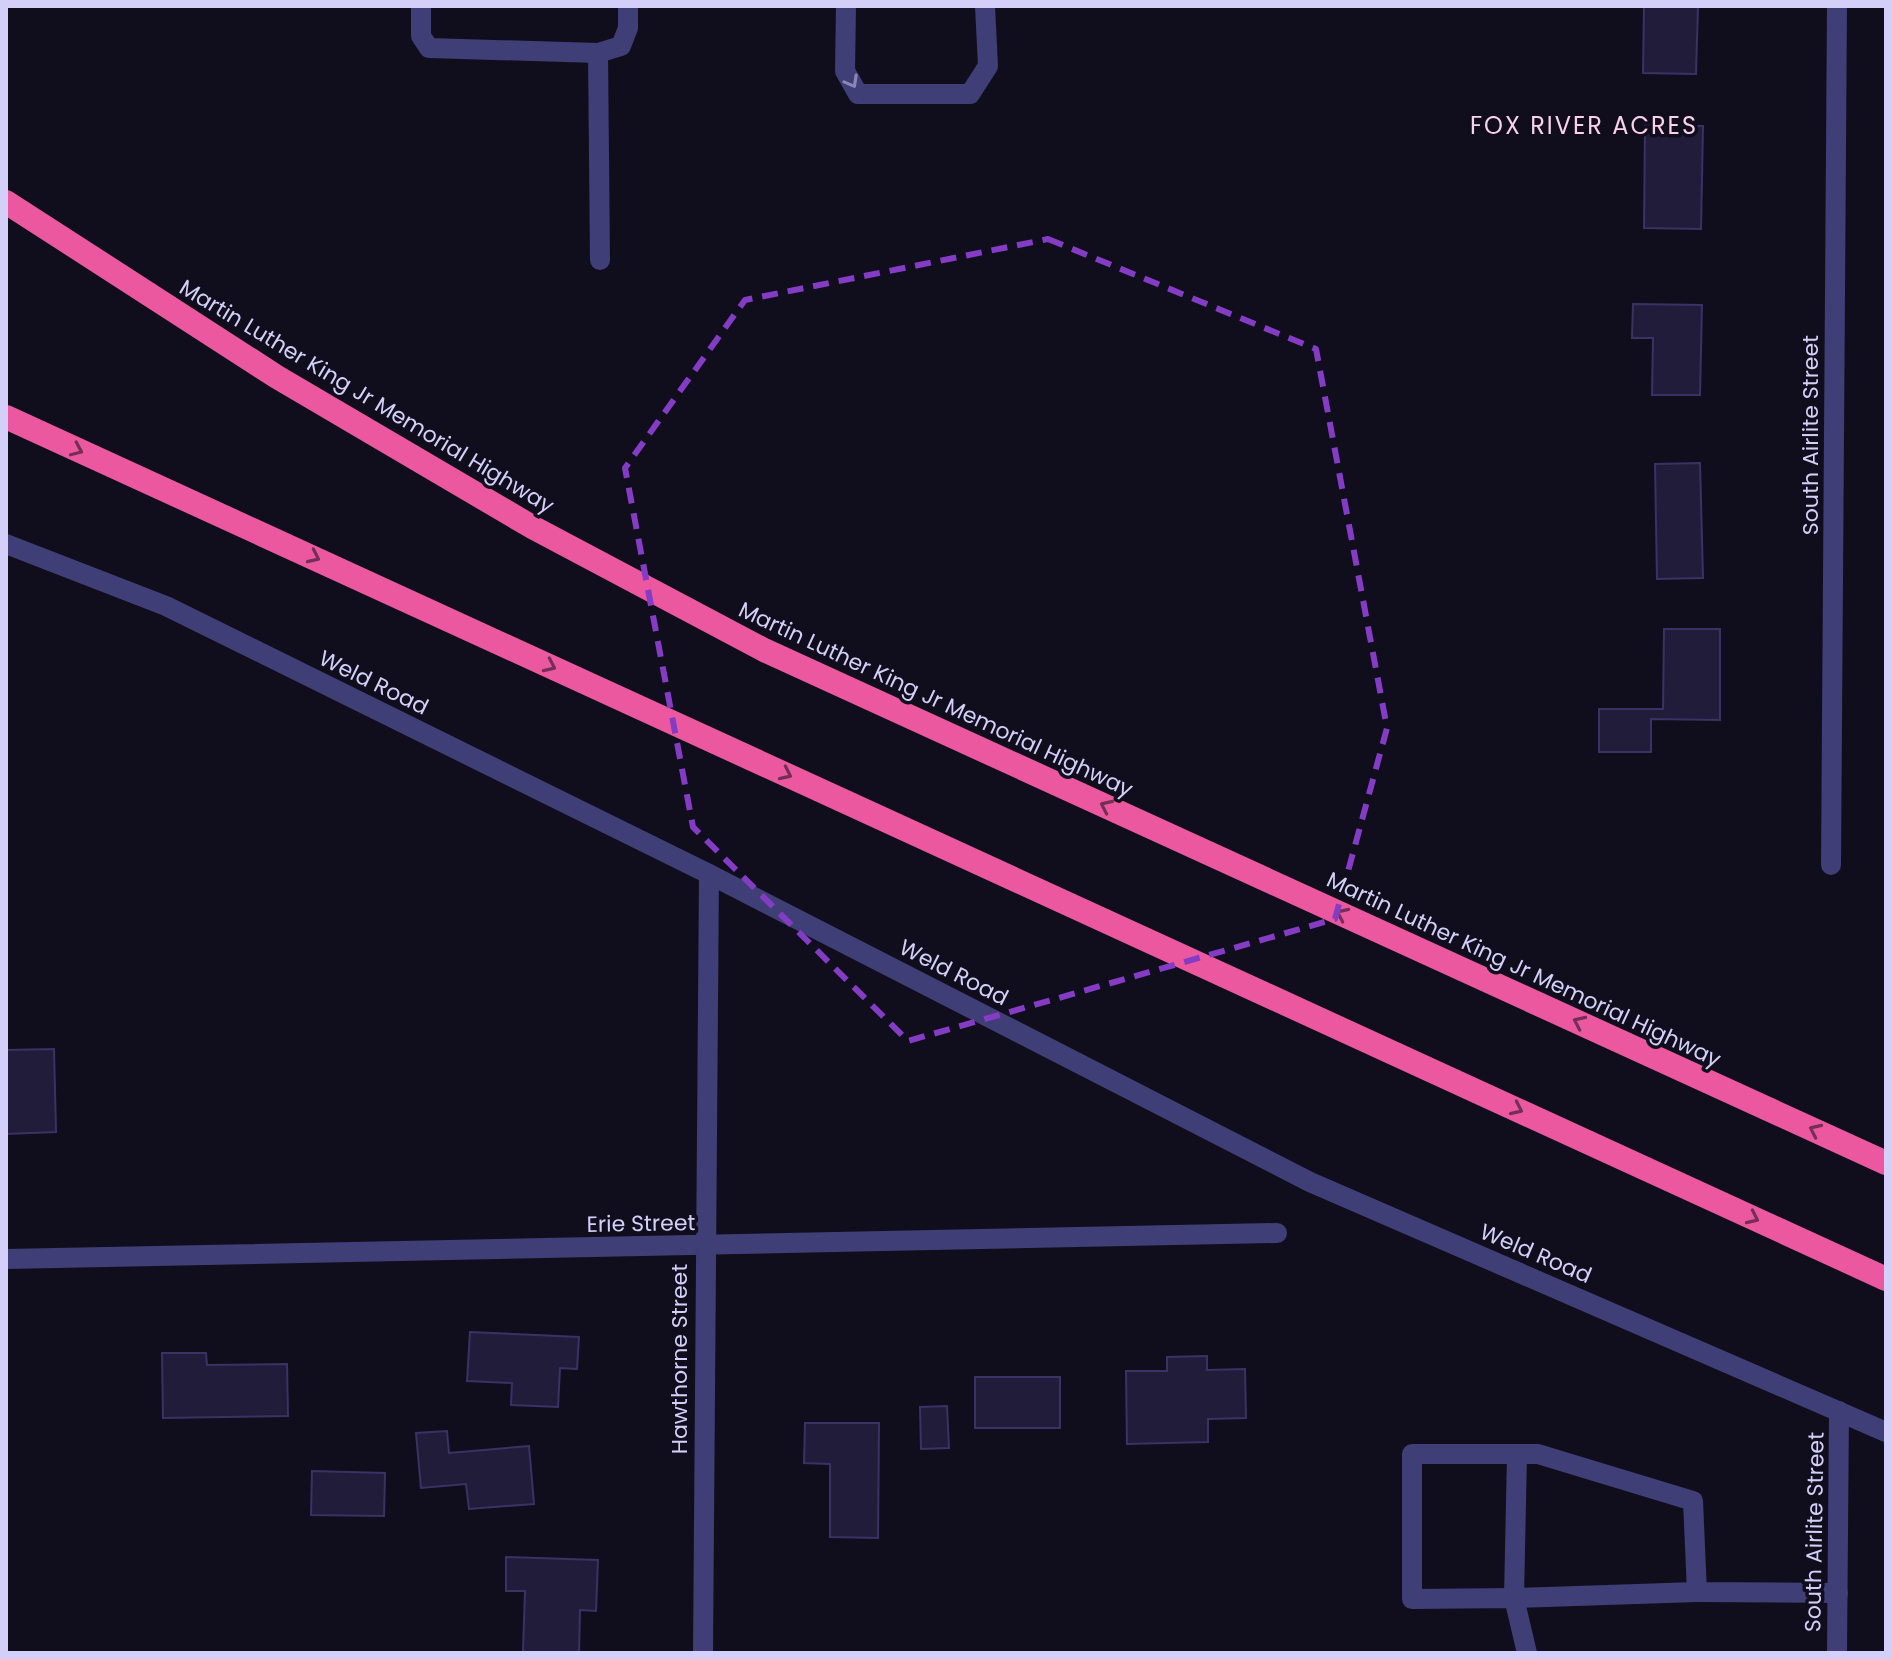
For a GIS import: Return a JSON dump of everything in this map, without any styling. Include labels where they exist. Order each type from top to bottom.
[{"type":"highway","name":"Martin Luther King Jr Memorial Highway","points":[[6,202],[277,377],[534,528],[764,650],[1886,1163]]},
{"type":"highway","points":[[6,417],[1886,1279]]},
{"type":"street","points":[[421,6],[421,36],[429,48],[598,53],[621,46],[628,28],[628,6]]},
{"type":"street","points":[[846,6],[845,71],[858,94],[970,94],[988,66],[985,6]]},
{"type":"street","name":"South Airlite Street","points":[[1831,865],[1837,6]]},
{"type":"street","points":[[598,53],[600,260]]},
{"type":"street","name":"Weld Road","points":[[6,544],[166,606],[709,874],[1310,1182],[1886,1432]]},
{"type":"street","name":"Hawthorne Street","points":[[703,1653],[709,874]]},
{"type":"street","name":"Erie Street","points":[[6,1259],[1277,1233]]},
{"type":"street","name":"South Airlite Street","points":[[1837,1653],[1839,1411]]},
{"type":"street","points":[[1697,1592],[1693,1501],[1538,1454],[1412,1454],[1412,1599],[1697,1592],[1838,1593]]},
{"type":"street","points":[[1517,1454],[1514,1598],[1527,1653]]},
{"type":"highlighted area","points":[[1048,239],[1316,349],[1387,728],[1335,919],[908,1041],[693,827],[625,468],[745,300]]},
{"type":"building","points":[[1644,6],[1698,6],[1696,74],[1643,73]]},
{"type":"building","points":[[1645,125],[1703,126],[1701,229],[1644,228]]},
{"type":"building","points":[[1633,304],[1702,305],[1700,395],[1652,395],[1653,338],[1632,338]]},
{"type":"building","points":[[1700,463],[1703,578],[1657,579],[1655,464]]},
{"type":"building","points":[[1664,629],[1720,629],[1720,720],[1651,719],[1651,752],[1599,752],[1599,709],[1663,709]]},
{"type":"building","points":[[54,1049],[56,1132],[6,1134],[6,1050]]},
{"type":"building","points":[[470,1332],[579,1337],[577,1369],[560,1368],[558,1407],[511,1405],[512,1383],[467,1381]]},
{"type":"building","points":[[162,1353],[206,1353],[207,1365],[287,1364],[288,1416],[163,1418]]},
{"type":"building","points":[[1207,1356],[1207,1370],[1245,1369],[1246,1418],[1208,1419],[1208,1442],[1127,1444],[1126,1371],[1167,1371],[1167,1357]]},
{"type":"building","points":[[975,1377],[1060,1377],[1060,1428],[975,1428]]},
{"type":"building","points":[[947,1406],[949,1448],[921,1449],[920,1407]]},
{"type":"building","points":[[805,1423],[879,1423],[878,1538],[830,1537],[830,1464],[804,1463]]},
{"type":"building","points":[[447,1431],[449,1453],[529,1446],[534,1504],[469,1509],[466,1484],[421,1488],[416,1433]]},
{"type":"building","points":[[312,1471],[385,1473],[384,1516],[311,1515]]},
{"type":"building","points":[[506,1557],[598,1560],[596,1611],[580,1610],[579,1653],[523,1652],[525,1591],[506,1591]]},
{"type":"district","name":"FOX RIVER ACRES","points":[[1584,126]]}]
